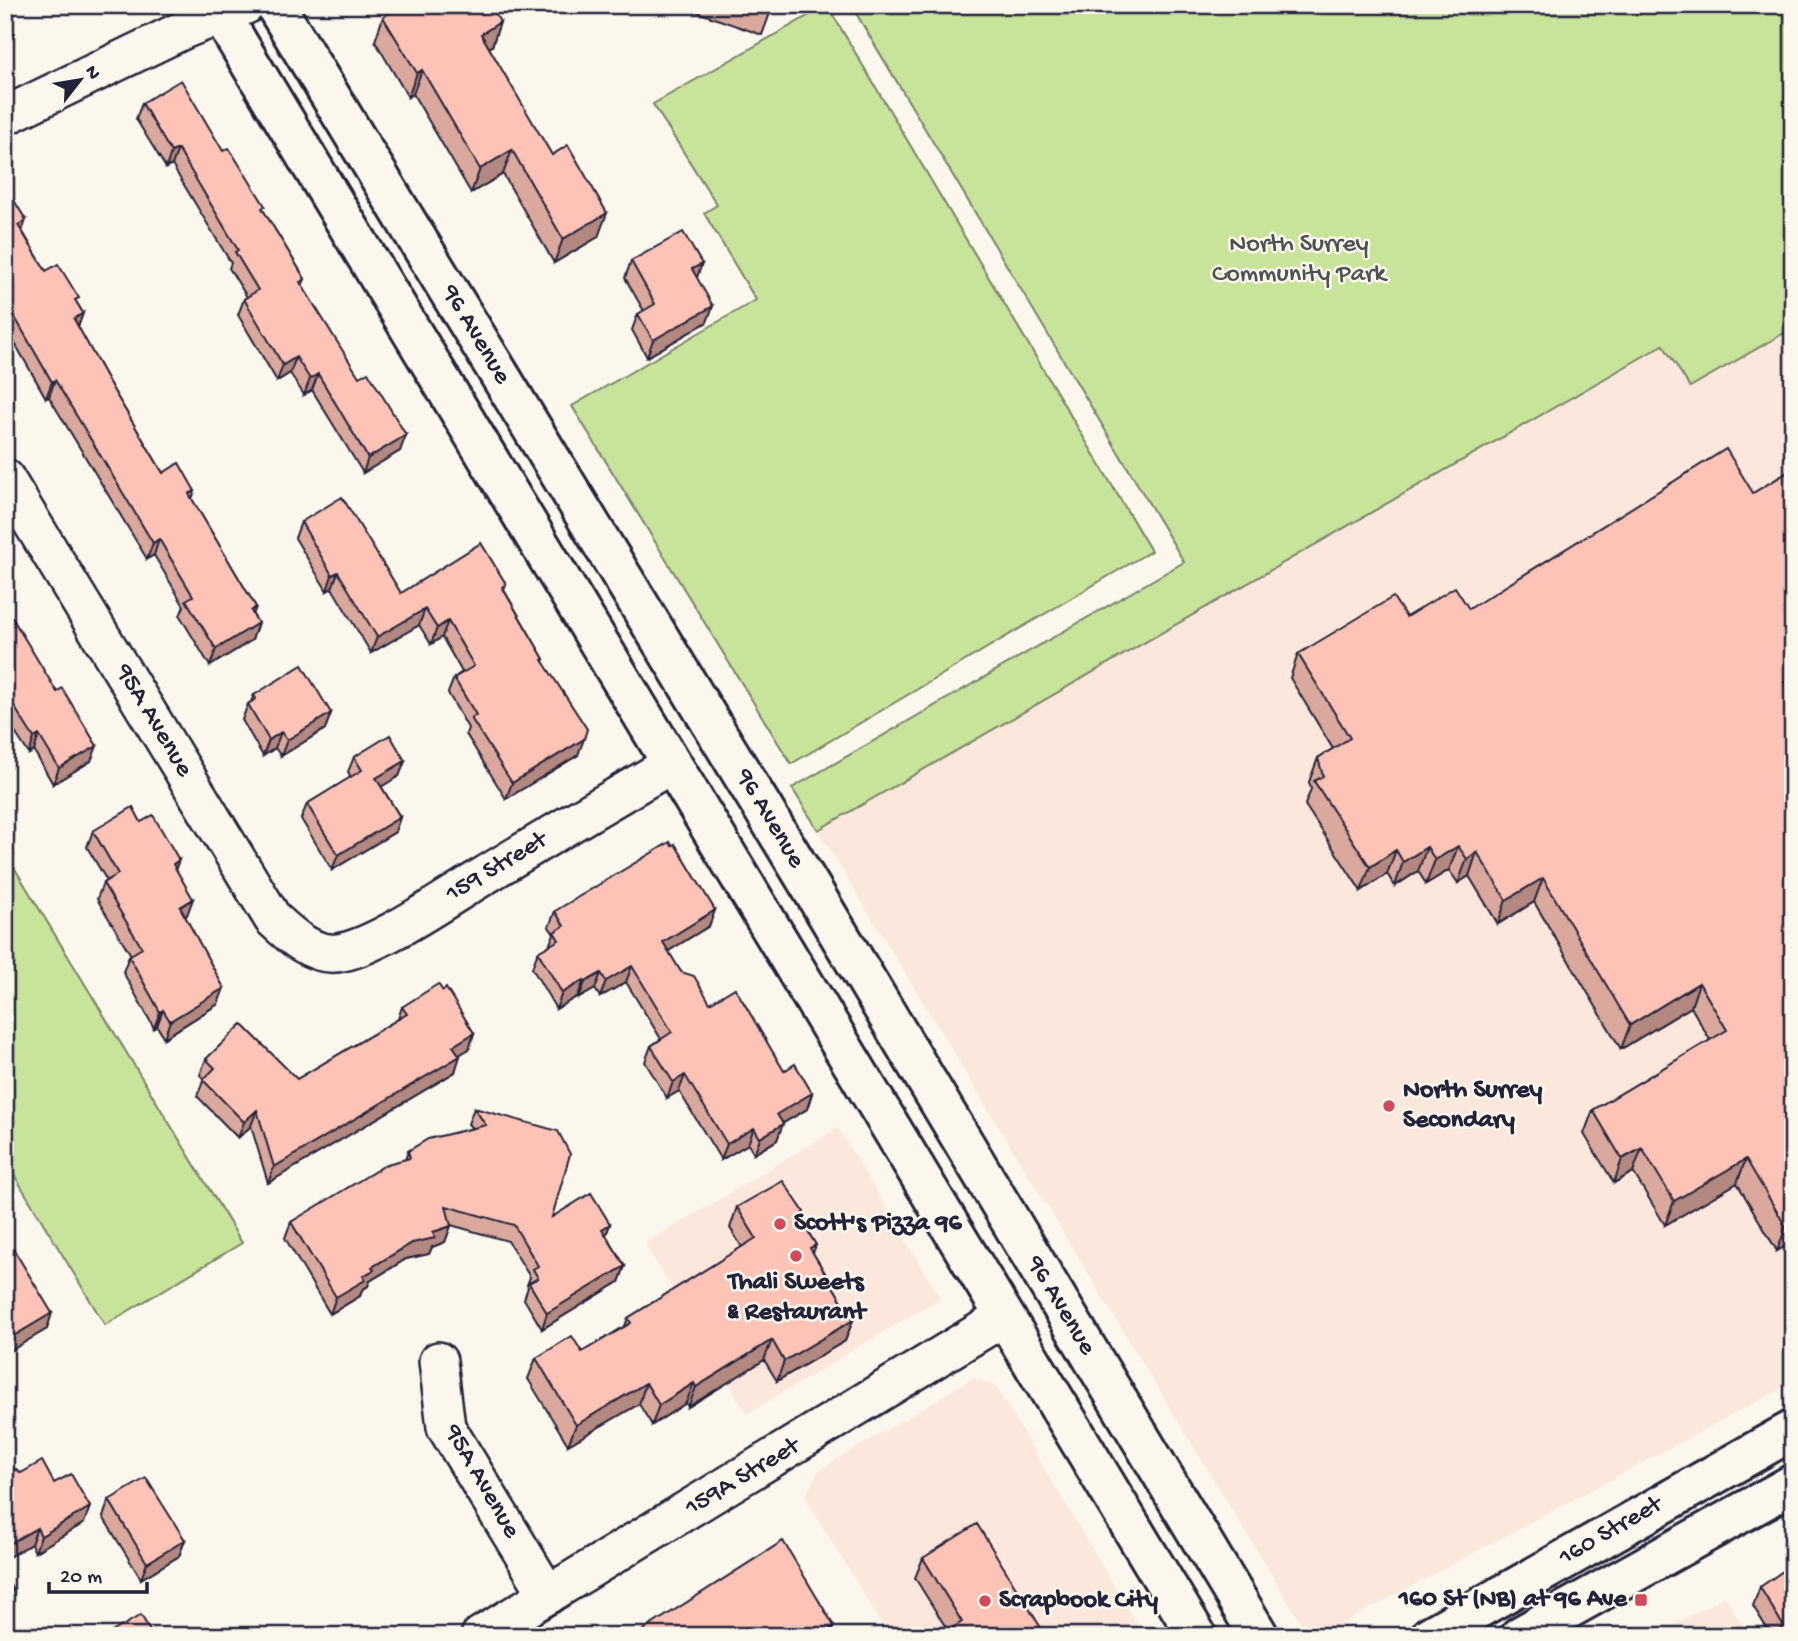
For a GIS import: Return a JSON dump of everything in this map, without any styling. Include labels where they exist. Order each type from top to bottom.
[{"type":"main road","name":"96 Avenue","points":[[275,5],[807,881],[1259,1636]]},
{"type":"main road","name":"96 Avenue","points":[[227,8],[672,764],[1197,1636]]},
{"type":"main road","name":"160 Street","points":[[1430,1636],[1793,1430]]},
{"type":"main road","name":"160 Street","points":[[1520,1636],[1793,1483]]},
{"type":"street","points":[[5,117],[227,8]]},
{"type":"street","name":"95A Avenue","points":[[5,478],[273,919],[293,938],[316,950]]},
{"type":"street","name":"159 Street","points":[[316,950],[335,954],[357,948],[417,917],[672,764]]},
{"type":"street","name":"159A Street","points":[[480,1636],[1004,1317]]},
{"type":"street","name":"95A Avenue","points":[[438,1361],[446,1427],[548,1595]]},
{"type":"shaded area","name":"North Surrey Secondary","points":[[1793,328],[1793,1382],[1318,1636],[1309,1636],[818,830],[1664,345],[1690,387]]},
{"type":"shaded area","points":[[838,1128],[940,1298],[747,1414],[645,1244]]},
{"type":"shaded area","points":[[973,1378],[995,1386],[1144,1636],[889,1636],[805,1497],[818,1471]]},
{"type":"shaded area","points":[[1725,1596],[1749,1636],[1655,1636]]},
{"type":"green space","points":[[827,5],[1151,551],[791,764],[572,406],[756,300],[704,213],[717,205],[653,104]]},
{"type":"green space","name":"North Surrey Community Park","points":[[851,5],[1793,5],[1793,328],[1690,387],[1663,345],[818,830],[792,788],[1184,562]]},
{"type":"green space","points":[[5,840],[14,855],[9,859],[242,1243],[105,1325],[5,1160]]},
{"type":"building","points":[[402,5],[490,5],[500,22],[481,34],[552,155],[568,145],[607,213],[563,239],[512,150],[480,169],[422,70],[417,73],[383,17]]},
{"type":"building","points":[[755,5],[773,5],[771,11]]},
{"type":"building","points":[[181,80],[223,151],[229,148],[265,206],[262,208],[305,279],[300,282],[359,377],[368,372],[406,435],[368,458],[318,374],[310,379],[296,357],[283,365],[244,299],[258,290],[235,252],[238,250],[178,149],[171,152],[142,103]]},
{"type":"building","points":[[12,197],[26,220],[18,225],[46,271],[58,264],[79,298],[75,300],[83,313],[74,319],[112,388],[163,473],[179,463],[195,491],[189,494],[256,607],[251,611],[258,623],[216,649],[186,600],[193,596],[159,539],[153,543],[55,380],[52,382],[5,300],[5,202]]},
{"type":"building","points":[[683,232],[702,264],[692,269],[713,306],[653,340],[638,314],[655,304],[631,261]]},
{"type":"building","points":[[1726,449],[1753,493],[1793,469],[1793,676],[1784,682],[1793,695],[1793,1223],[1786,1227],[1746,1159],[1674,1201],[1642,1148],[1622,1159],[1593,1110],[1727,1030],[1699,983],[1630,1025],[1543,878],[1506,900],[1477,852],[1467,859],[1458,846],[1435,860],[1427,847],[1403,862],[1396,850],[1370,867],[1314,781],[1323,776],[1318,758],[1350,738],[1298,654],[1393,597],[1406,617],[1455,587],[1469,609]]},
{"type":"building","points":[[342,497],[401,593],[481,543],[506,584],[502,587],[544,659],[542,660],[587,729],[584,739],[512,783],[471,718],[476,715],[454,678],[474,666],[448,621],[437,628],[425,609],[377,637],[338,572],[332,575],[301,522]]},
{"type":"building","points":[[5,606],[57,692],[62,688],[97,746],[59,768],[39,735],[34,738],[5,692]]},
{"type":"building","points":[[302,665],[331,713],[287,740],[281,732],[269,740],[248,704],[256,699],[254,695]]},
{"type":"building","points":[[390,735],[405,761],[376,778],[400,817],[338,855],[307,804],[362,770],[354,757]]},
{"type":"building","points":[[133,807],[141,822],[153,815],[179,860],[173,864],[193,899],[180,907],[224,988],[170,1021],[163,1010],[160,1012],[129,956],[142,948],[103,883],[118,874],[93,831]]},
{"type":"building","points":[[670,842],[672,846],[675,844],[715,910],[663,942],[681,972],[694,976],[710,1003],[735,988],[784,1071],[795,1064],[812,1093],[777,1114],[783,1124],[760,1138],[754,1128],[727,1144],[685,1075],[673,1082],[651,1046],[672,1032],[632,966],[606,981],[601,973],[562,993],[538,952],[559,940],[554,932],[564,926],[555,911]]},
{"type":"building","points":[[438,984],[443,991],[446,988],[474,1033],[453,1046],[460,1056],[274,1167],[257,1110],[244,1122],[203,1080],[215,1068],[206,1059],[242,1024],[297,1079],[407,1014],[402,1007]]},
{"type":"building","points":[[474,1108],[558,1131],[570,1154],[552,1217],[591,1193],[610,1224],[602,1229],[625,1266],[547,1313],[529,1283],[538,1278],[533,1269],[538,1266],[514,1225],[446,1206],[451,1226],[433,1232],[435,1238],[412,1243],[372,1267],[374,1270],[363,1276],[365,1280],[336,1297],[291,1222],[387,1164],[410,1158],[408,1151],[428,1139],[486,1125]]},
{"type":"building","points":[[5,1133],[11,1142],[5,1146]]},
{"type":"building","points":[[783,1181],[804,1212],[802,1214],[806,1220],[802,1222],[816,1245],[810,1248],[853,1320],[784,1361],[772,1340],[696,1387],[694,1383],[659,1405],[646,1383],[576,1425],[536,1358],[572,1336],[582,1352],[631,1323],[628,1318],[756,1238],[737,1207]]},
{"type":"building","points":[[8,1240],[52,1313],[5,1341],[5,1242]]},
{"type":"building","points":[[42,1461],[54,1483],[71,1474],[90,1507],[41,1536],[37,1528],[5,1546],[5,1473],[16,1469],[21,1473]]},
{"type":"building","points":[[146,1478],[185,1540],[147,1563],[109,1500]]},
{"type":"building","points":[[977,1524],[1046,1636],[956,1636],[951,1629],[962,1622],[923,1558]]},
{"type":"building","points":[[783,1541],[834,1626],[818,1636],[634,1636]]},
{"type":"building","points":[[1793,1564],[1793,1636],[1770,1636],[1784,1627],[1760,1587]]},
{"type":"building","points":[[5,1577],[13,1590],[5,1594]]},
{"type":"building","points":[[141,1615],[153,1636],[105,1636]]},
{"type":"place","name":"North Surrey Secondary","points":[[1389,1106]]},
{"type":"place","name":"Scott's Pizza 96","points":[[780,1224]]},
{"type":"place","name":"Thali Sweets & Restaurant","points":[[796,1256]]},
{"type":"place","name":"160 St (NB) at 96 Ave","points":[[1641,1600]]},
{"type":"place","name":"Scrapbook City","points":[[985,1601]]}]
